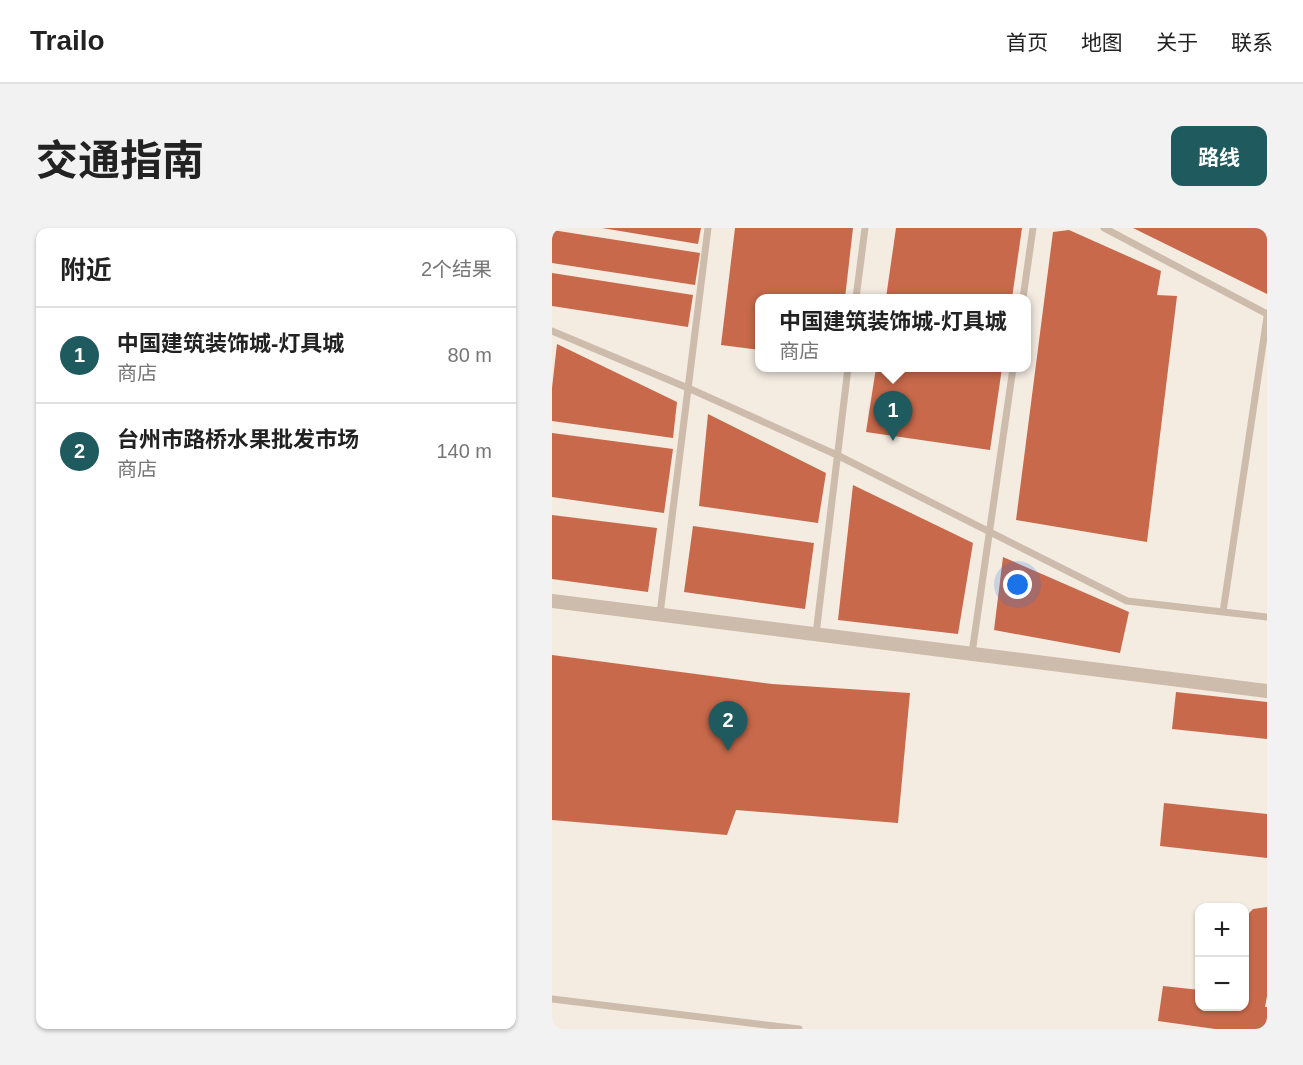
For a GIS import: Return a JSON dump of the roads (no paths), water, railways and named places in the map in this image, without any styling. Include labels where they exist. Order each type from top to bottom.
[{"type":"street","points":[[552,601],[1267,691]]},
{"type":"lane","points":[[660,614],[708,228]]},
{"type":"lane","points":[[857,294],[865,228]]},
{"type":"lane","points":[[1024,294],[1033,228]]},
{"type":"lane","points":[[1104,228],[1267,315],[1223,612]]},
{"type":"lane","points":[[552,331],[688,388],[837,455],[1127,601],[1267,617]]},
{"type":"lane","points":[[816,634],[847,372]]},
{"type":"lane","points":[[972,653],[1012,372]]},
{"type":"lane","points":[[552,999],[799,1029]]},
{"type":"place","name":"中国建筑装饰城-灯具城","points":[[893,441]]},
{"type":"place","name":"台州市路桥水果批发市场","points":[[728,751]]}]
